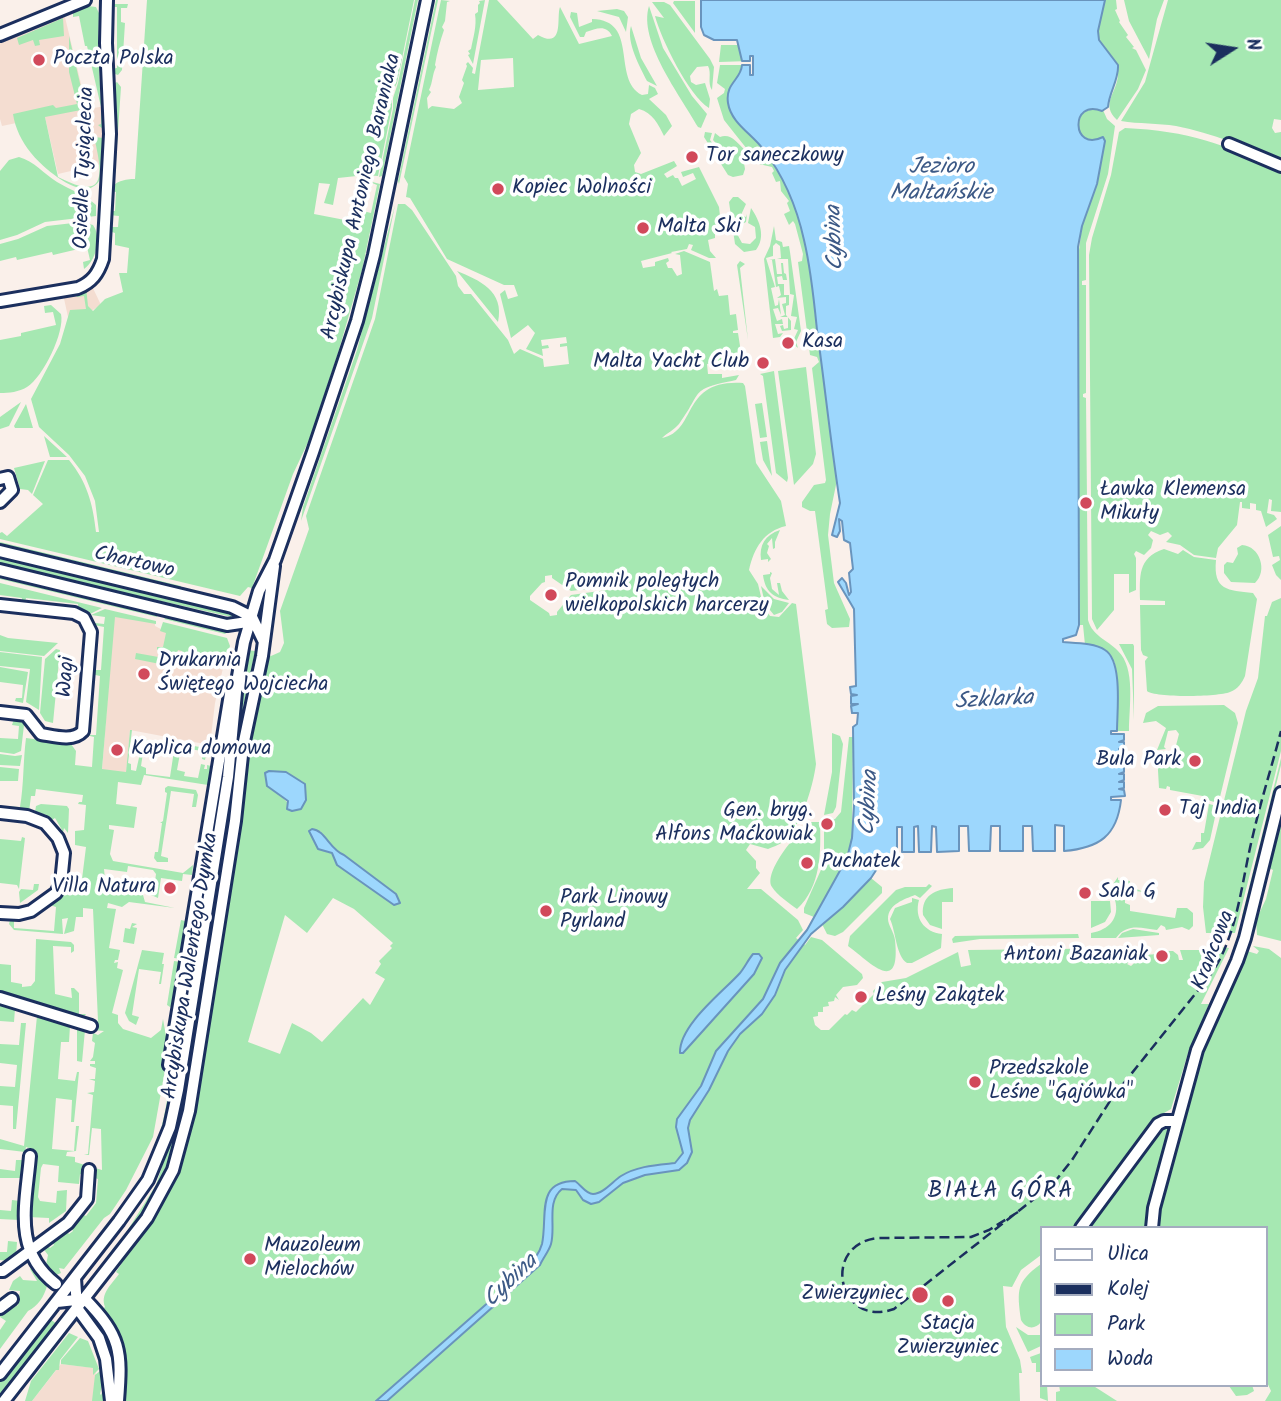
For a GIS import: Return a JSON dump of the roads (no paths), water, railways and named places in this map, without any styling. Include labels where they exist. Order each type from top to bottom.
[{"type":"street","points":[[0,35],[85,0]]},
{"type":"street","name":"Osiedle Tysiąclecia","points":[[0,301],[78,288],[87,284],[100,269],[103,259],[110,134],[107,0]]},
{"type":"street","name":"Arcybiskupa Antoniego Baraniaka","points":[[251,620],[261,586],[275,560],[357,321],[374,255],[427,0]]},
{"type":"street","points":[[1229,144],[1281,166]]},
{"type":"street","points":[[0,479],[8,477],[12,490],[0,502]]},
{"type":"street","name":"Chartowo","points":[[0,551],[232,607],[251,620]]},
{"type":"street","name":"Arcybiskupa Antoniego Baraniaka","points":[[268,612],[275,560]]},
{"type":"street","name":"Chartowo","points":[[0,570],[227,625],[251,620],[268,612]]},
{"type":"street","points":[[232,607],[248,602],[261,586]]},
{"type":"street","name":"Wagi","points":[[0,605],[75,613],[84,618],[90,632],[83,731],[79,736],[41,734],[26,715],[0,712]]},
{"type":"street","name":"Arcybiskupa Walentego Dymka","points":[[4,1401],[154,1207],[173,1170],[183,1137],[235,821],[243,747],[268,612]]},
{"type":"street","points":[[251,620],[264,642]]},
{"type":"street","name":"Arcybiskupa Walentego Dymka","points":[[0,1374],[136,1198],[158,1161],[170,1127],[184,1056],[231,757],[239,665],[251,620]]},
{"type":"street","points":[[227,625],[244,642]]},
{"type":"street","points":[[169,1065],[222,735],[233,676],[239,665]]},
{"type":"street","name":"Krańcowa","points":[[1152,1226],[1154,1208],[1200,1042],[1242,948],[1281,793]]},
{"type":"street","points":[[0,813],[30,817],[45,823],[58,838],[64,853],[61,885],[56,893],[31,911],[19,914],[0,913]]},
{"type":"street","points":[[0,998],[91,1026]]},
{"type":"street","points":[[174,1045],[184,1056]]},
{"type":"street","points":[[1082,1226],[1158,1124],[1177,1121]]},
{"type":"street","points":[[30,1156],[25,1225],[29,1252],[39,1268],[56,1284],[57,1302],[79,1302],[106,1321],[117,1343],[120,1370],[118,1401]]},
{"type":"street","points":[[0,1271],[3,1272],[68,1223],[87,1199],[89,1170]]},
{"type":"street","points":[[56,1284],[75,1278],[79,1302],[103,1347],[111,1401]]},
{"type":"street","points":[[0,1308],[12,1299]]},
{"type":"water","name":"Jezioro Maltańskie","points":[[701,0],[1105,0],[1098,31],[1099,40],[1118,65],[1117,76],[1108,107],[1102,111],[1092,109],[1084,112],[1078,125],[1085,138],[1092,140],[1103,137],[1105,141],[1097,184],[1082,226],[1078,247],[1079,625],[1076,635],[1063,639],[1063,642],[1096,646],[1111,656],[1118,688],[1117,731],[1111,731],[1111,734],[1124,734],[1124,740],[1119,742],[1124,742],[1124,748],[1119,749],[1124,750],[1124,756],[1119,757],[1124,758],[1124,764],[1119,765],[1124,766],[1124,772],[1119,774],[1124,774],[1124,780],[1119,782],[1124,782],[1124,788],[1119,789],[1124,790],[1125,796],[1111,797],[1111,800],[1121,800],[1119,812],[1104,838],[1087,847],[1064,851],[1064,826],[1055,825],[1055,851],[1033,851],[1032,826],[1023,826],[1023,851],[1000,851],[1000,826],[991,826],[990,851],[969,851],[968,826],[959,826],[959,851],[937,852],[936,827],[932,826],[931,852],[919,852],[918,826],[914,827],[914,852],[902,852],[902,827],[897,827],[897,852],[884,858],[871,878],[811,934],[785,970],[775,995],[762,1014],[740,1034],[728,1051],[709,1090],[690,1120],[688,1128],[692,1152],[687,1163],[679,1170],[645,1175],[623,1183],[599,1202],[591,1204],[583,1200],[576,1190],[562,1189],[554,1201],[551,1244],[540,1265],[387,1401],[376,1401],[532,1262],[542,1244],[546,1202],[554,1187],[575,1181],[588,1193],[593,1194],[604,1190],[621,1176],[634,1170],[675,1163],[683,1153],[676,1127],[677,1119],[701,1086],[716,1051],[763,999],[780,963],[807,930],[847,858],[852,838],[853,727],[857,724],[858,713],[852,713],[851,706],[858,704],[851,704],[851,696],[857,695],[851,694],[850,687],[856,686],[854,609],[838,582],[842,578],[849,595],[849,573],[853,569],[850,543],[844,540],[842,521],[839,519],[840,531],[837,537],[832,535],[840,503],[809,262],[797,216],[783,181],[763,149],[733,117],[728,103],[729,91],[742,65],[750,65],[750,75],[753,75],[753,56],[750,56],[750,61],[742,61],[737,40],[714,40],[704,35],[701,27]]},
{"type":"water","points":[[286,772],[305,784],[306,800],[301,809],[287,809],[288,801],[267,786],[265,773]]},
{"type":"water","points":[[312,829],[321,833],[335,849],[396,894],[400,903],[394,905],[337,865],[332,853],[318,849],[309,831]]},
{"type":"water","points":[[753,954],[759,954],[762,958],[754,974],[683,1053],[680,1053],[682,1042],[694,1020],[740,973]]},
{"type":"railway","points":[[1018,1212],[989,1230],[971,1237],[878,1238],[860,1244],[848,1254],[843,1268],[843,1283],[849,1297],[860,1307],[875,1312],[894,1309],[1053,1184],[1072,1160],[1112,1098],[1208,978],[1226,946],[1281,731]]},
{"type":"place","name":"Poczta Polska","points":[[39,60]]},
{"type":"place","name":"Tor saneczkowy","points":[[692,157]]},
{"type":"place","name":"Kopiec Wolności","points":[[498,189]]},
{"type":"place","name":"Malta Ski","points":[[643,228]]},
{"type":"place","name":"Kasa","points":[[788,343]]},
{"type":"place","name":"Malta Yacht Club","points":[[763,363]]},
{"type":"place","name":"Ławka Klemensa Mikuły","points":[[1086,503]]},
{"type":"place","name":"Pomnik poległych wielkopolskich harcerzy","points":[[551,595]]},
{"type":"place","name":"Drukarnia Świętego Wojciecha","points":[[144,674]]},
{"type":"place","name":"Kaplica domowa","points":[[117,750]]},
{"type":"place","name":"Bula Park","points":[[1195,761]]},
{"type":"place","name":"Taj India","points":[[1165,810]]},
{"type":"place","name":"Gen. bryg. Alfons Maćkowiak","points":[[827,824]]},
{"type":"place","name":"Puchatek","points":[[807,863]]},
{"type":"place","name":"Villa Natura","points":[[170,888]]},
{"type":"place","name":"Sala G","points":[[1085,893]]},
{"type":"place","name":"Park Linowy Pyrland","points":[[546,911]]},
{"type":"place","name":"Antoni Bazaniak","points":[[1162,956]]},
{"type":"place","name":"Leśny Zakątek","points":[[861,997]]},
{"type":"place","name":"Przedszkole Leśne \"Gajówka\"","points":[[975,1082]]},
{"type":"place","name":"Mauzoleum Mielochów","points":[[250,1259]]},
{"type":"place","name":"Zwierzyniec","points":[[920,1295]]},
{"type":"place","name":"Stacja Zwierzyniec","points":[[948,1301]]},
{"type":"district","name":"BIAŁA GÓRA","points":[[1001,1193]]},
{"type":"water label","name":"Cybina","points":[[837,238]]},
{"type":"water label","name":"Szklarka","points":[[994,702]]},
{"type":"water label","name":"Cybina","points":[[871,803]]},
{"type":"water label","name":"Cybina","points":[[512,1282]]}]
